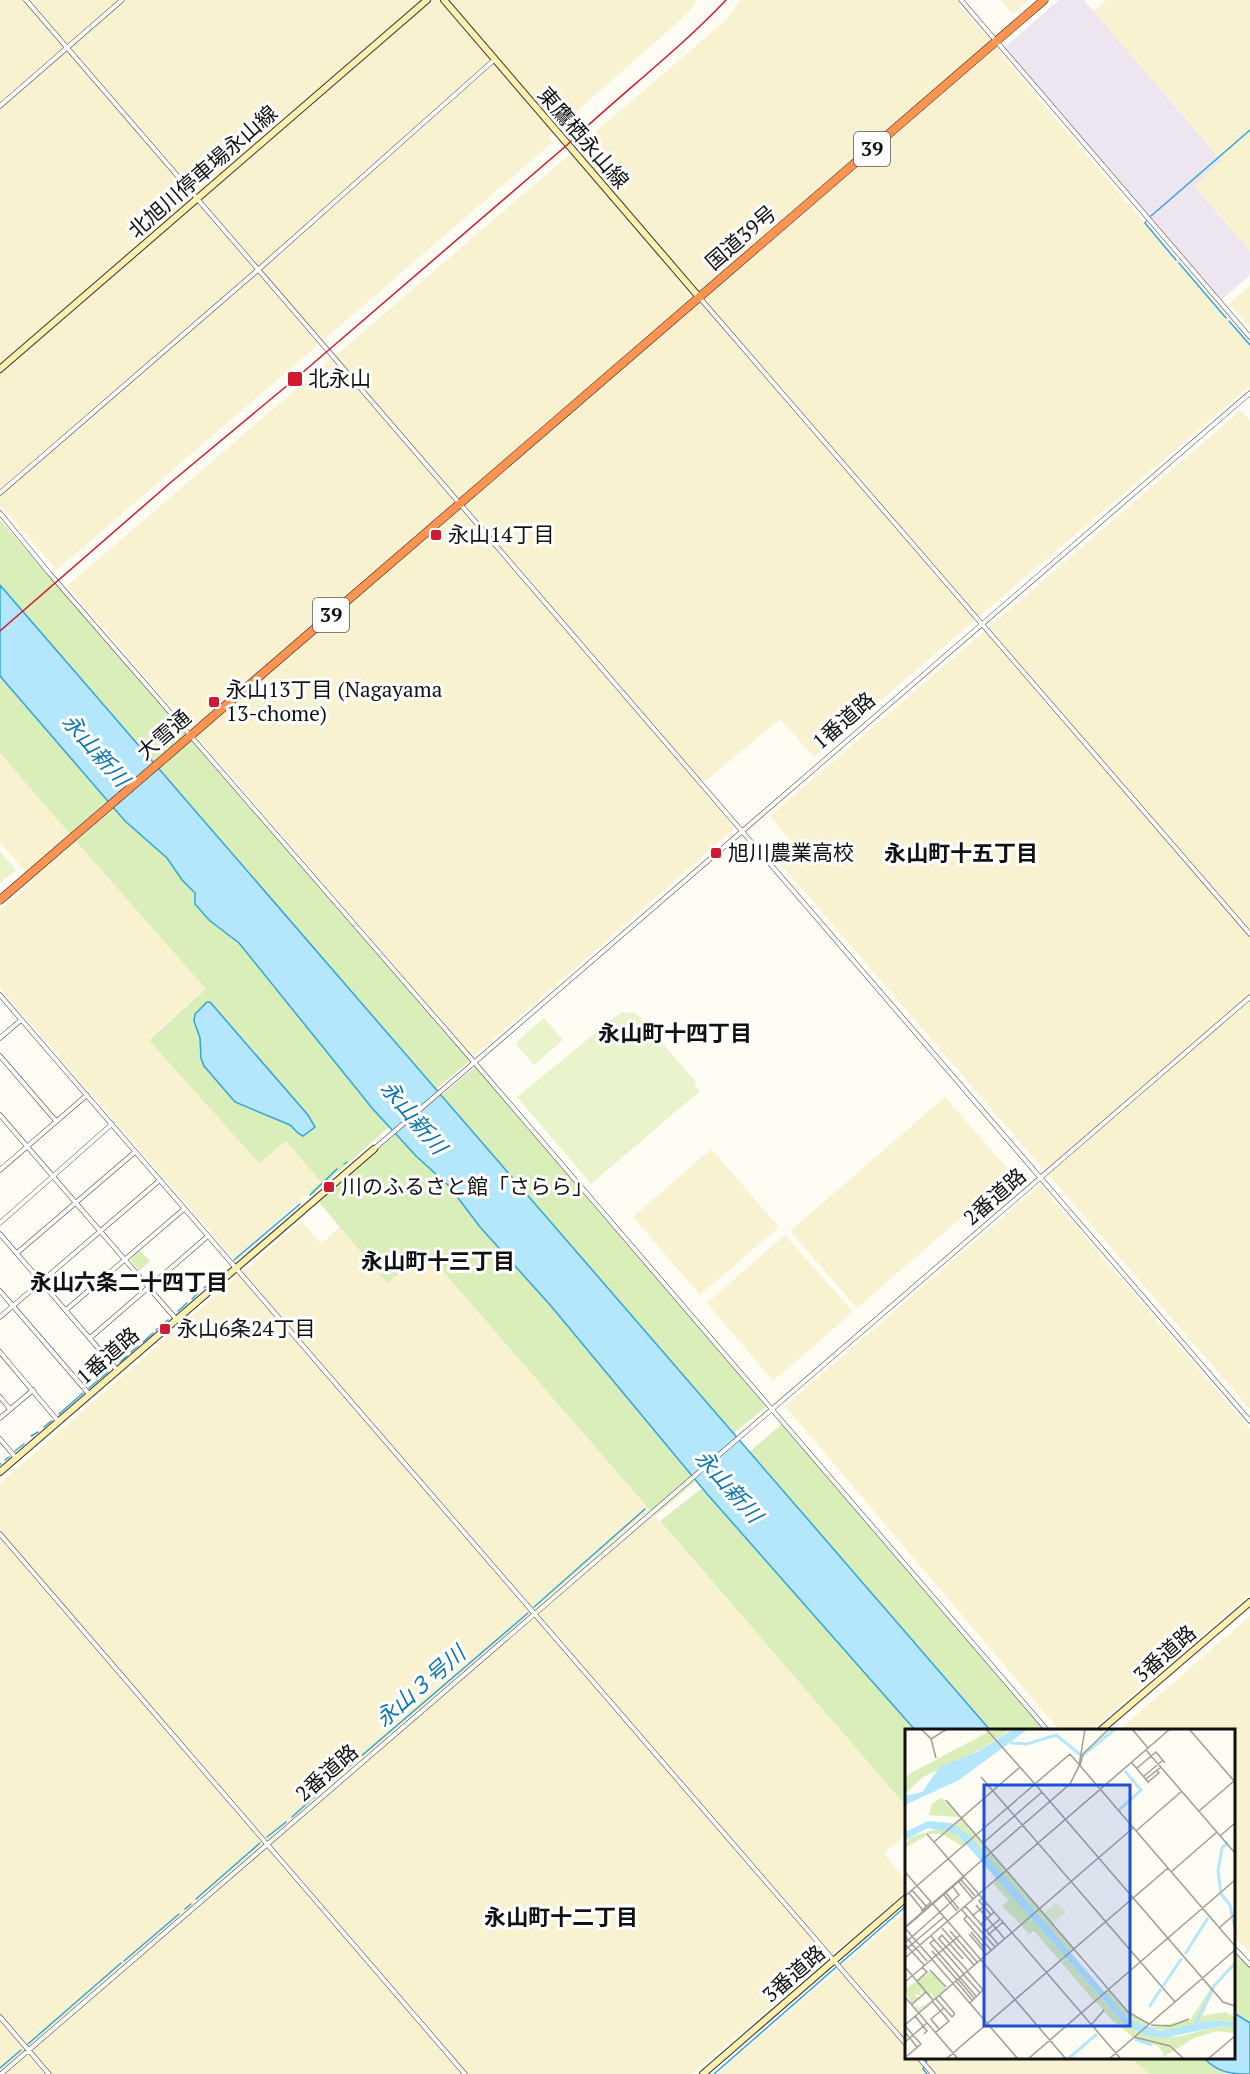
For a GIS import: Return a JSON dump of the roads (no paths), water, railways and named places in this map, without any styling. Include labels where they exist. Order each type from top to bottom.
[{"type":"highway","name":"国道39号","points":[[460,503],[1044,0]]},
{"type":"highway","name":"大雪通","points":[[0,900],[460,503]]},
{"type":"street","points":[[26,0],[1250,1421]]},
{"type":"street","points":[[0,106],[122,0]]},
{"type":"street","name":"北旭川停車場永山線","points":[[0,369],[427,0]]},
{"type":"street","name":"東鷹栖永山線","points":[[444,0],[699,297]]},
{"type":"street","points":[[961,0],[1250,337]]},
{"type":"street","points":[[0,493],[259,269],[494,60]]},
{"type":"street","points":[[699,297],[1250,934]]},
{"type":"street","name":"1番道路","points":[[0,1472],[1250,393]]},
{"type":"street","points":[[0,513],[50,574],[474,1062],[1045,1729]]},
{"type":"street","points":[[0,995],[905,2042]]},
{"type":"street","name":"2番道路","points":[[0,2074],[1250,997]]},
{"type":"street","points":[[0,1038],[21,1020]]},
{"type":"street","points":[[0,1056],[56,1121]]},
{"type":"street","points":[[0,1170],[87,1095]]},
{"type":"street","points":[[0,1115],[176,1319]]},
{"type":"street","points":[[0,1223],[112,1124]]},
{"type":"street","points":[[17,1253],[135,1152]]},
{"type":"street","points":[[0,1317],[160,1180]]},
{"type":"street","points":[[66,1311],[184,1209]]},
{"type":"street","points":[[0,1234],[117,1370]]},
{"type":"street","points":[[90,1338],[208,1236]]},
{"type":"street","points":[[0,1291],[89,1394]]},
{"type":"street","points":[[0,1352],[58,1421]]},
{"type":"street","points":[[0,1418],[33,1390]]},
{"type":"street","points":[[0,1397],[10,1409]]},
{"type":"street","points":[[0,1439],[16,1458]]},
{"type":"street","points":[[0,1534],[465,2074]]},
{"type":"street","name":"3番道路","points":[[1103,1729],[1250,1602]]},
{"type":"street","name":"3番道路","points":[[703,2074],[836,1962],[905,1899]]},
{"type":"street","points":[[1235,1950],[1250,1965]]},
{"type":"street","points":[[0,2017],[49,2074]]},
{"type":"street","points":[[922,2059],[933,2074]]},
{"type":"water","name":"永山新川","points":[[0,585],[989,1729],[914,1729],[708,1495],[551,1306],[480,1227],[449,1186],[416,1156],[372,1108],[239,943],[209,920],[195,904],[195,893],[182,880],[167,858],[125,821],[0,676]]},
{"type":"water","points":[[207,1002],[210,1002],[308,1115],[315,1127],[303,1136],[290,1125],[235,1102],[204,1066],[201,1058],[200,1038],[194,1021],[195,1014]]},
{"type":"water","points":[[1235,2014],[1250,2023],[1250,2074],[1225,2072],[1214,2067],[1205,2059],[1235,2059]]},
{"type":"waterway","points":[[1151,216],[1250,130]]},
{"type":"waterway","points":[[1146,221],[1145,223],[1176,260]]},
{"type":"waterway","points":[[1179,263],[1226,318]]},
{"type":"waterway","points":[[1229,321],[1250,345]]},
{"type":"waterway","points":[[310,1195],[337,1169]]},
{"type":"waterway","points":[[234,1260],[300,1204]]},
{"type":"waterway","points":[[217,1277],[224,1271]]},
{"type":"waterway","points":[[204,1288],[213,1280]]},
{"type":"waterway","points":[[192,1299],[198,1293]]},
{"type":"waterway","points":[[178,1311],[187,1303]]},
{"type":"waterway","points":[[163,1324],[168,1320]]},
{"type":"waterway","points":[[143,1342],[153,1333]]},
{"type":"waterway","points":[[131,1352],[138,1346]]},
{"type":"waterway","points":[[120,1362],[127,1356]]},
{"type":"waterway","points":[[89,1388],[108,1372]]},
{"type":"waterway","points":[[59,1414],[83,1393]]},
{"type":"waterway","points":[[44,1427],[51,1421]]},
{"type":"waterway","points":[[31,1436],[38,1432]]},
{"type":"waterway","points":[[15,1451],[24,1444]]},
{"type":"waterway","points":[[5,1460],[9,1457]]},
{"type":"waterway","name":"永山３号川","points":[[534,1607],[645,1509]]},
{"type":"waterway","name":"永山３号川","points":[[331,1782],[528,1613]]},
{"type":"waterway","name":"永山３号川","points":[[292,1817],[324,1788]]},
{"type":"waterway","name":"永山３号川","points":[[267,1837],[286,1822]]},
{"type":"waterway","name":"永山３号川","points":[[196,1899],[260,1843]]},
{"type":"waterway","name":"永山３号川","points":[[185,1909],[191,1904]]},
{"type":"waterway","points":[[714,2074],[905,1907]]},
{"type":"waterway","name":"永山３号川","points":[[124,1961],[179,1914]]},
{"type":"waterway","name":"永山３号川","points":[[28,2044],[121,1963]]},
{"type":"waterway","name":"永山３号川","points":[[0,2068],[21,2050]]},
{"type":"waterway","points":[[924,2067],[927,2074]]},
{"type":"railway","points":[[0,631],[567,145],[688,38],[726,0]]},
{"type":"place","name":"北永山","points":[[295,379]]},
{"type":"place","name":"永山14丁目","points":[[436,535]]},
{"type":"place","name":"永山13丁目 (Nagayama 13-chome)","points":[[214,702]]},
{"type":"place","name":"旭川農業高校","points":[[716,853]]},
{"type":"place","name":"川のふるさと館「さらら」","points":[[329,1187]]},
{"type":"place","name":"永山6条24丁目","points":[[165,1329]]},
{"type":"district","name":"永山町十五丁目","points":[[961,853]]},
{"type":"district","name":"永山町十四丁目","points":[[675,1033]]},
{"type":"district","name":"永山町十三丁目","points":[[438,1261]]},
{"type":"district","name":"永山六条二十四丁目","points":[[129,1282]]},
{"type":"district","name":"永山町十二丁目","points":[[561,1917]]}]
